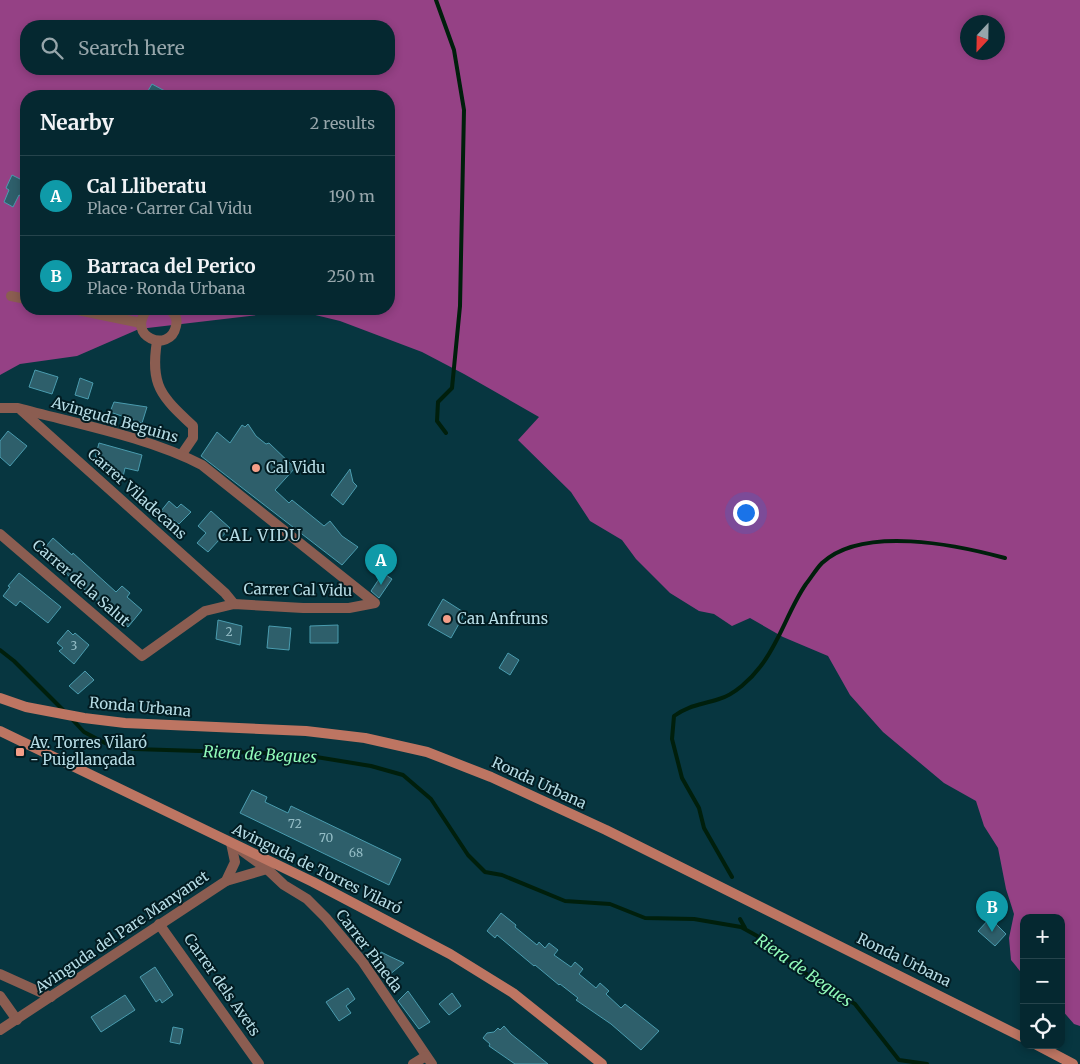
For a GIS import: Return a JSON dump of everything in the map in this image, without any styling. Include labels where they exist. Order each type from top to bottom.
[{"type":"main road","name":"Ronda Urbana","points":[[0,698],[46,712],[84,718],[125,723],[306,731],[366,738],[426,752],[462,764],[692,872],[1020,1036]]},
{"type":"main road","name":"Avinguda de Torres Vilaró","points":[[0,731],[322,886],[450,954],[513,993],[602,1064]]},
{"type":"main road","points":[[1045,1049],[1073,1064]]},
{"type":"street","points":[[11,296],[20,298]]},
{"type":"street","points":[[102,315],[141,323]]},
{"type":"street","points":[[145,315],[141,323],[142,331],[148,337],[157,341],[172,336],[177,322],[174,315]]},
{"type":"street","name":"Avinguda Beguins","points":[[0,408],[18,408],[182,454],[193,438],[193,426],[166,399],[155,382],[154,362],[157,341]]},
{"type":"street","name":"Carrer Viladecans","points":[[18,408],[225,593],[234,604]]},
{"type":"street","name":"Carrer Cal Vidu","points":[[142,656],[205,611],[234,604],[349,608],[374,603],[202,465],[182,454]]},
{"type":"street","name":"Carrer de la Salut","points":[[0,534],[142,656]]},
{"type":"street","name":"Carrer Pineda","points":[[231,843],[267,869],[284,885],[307,899],[332,925],[362,961],[429,1060]]},
{"type":"street","name":"Avinguda del Pare Manyanet","points":[[0,1030],[226,881],[235,862],[231,843]]},
{"type":"street","points":[[226,881],[267,869]]},
{"type":"street","name":"Carrer dels Avets","points":[[159,924],[259,1064]]},
{"type":"street","points":[[0,974],[51,998]]},
{"type":"street","points":[[0,996],[17,1020]]},
{"type":"street","points":[[413,1064],[429,1060]]},
{"type":"shaded area","points":[[0,0],[1080,0],[1080,1026],[1074,1024],[1065,1014],[1065,914],[1020,914],[1020,971],[1011,960],[1009,938],[1014,914],[1006,889],[998,848],[984,826],[976,801],[944,783],[883,732],[850,695],[828,656],[783,637],[750,618],[732,626],[714,614],[699,611],[670,593],[636,559],[622,540],[590,521],[571,492],[518,440],[539,417],[422,352],[340,321],[315,315],[395,315],[395,90],[20,90],[20,315],[257,315],[139,329],[77,356],[20,364],[0,375]]},
{"type":"building","points":[[152,84],[163,90],[148,90]]},
{"type":"building","points":[[12,175],[20,179],[20,196],[13,207],[4,202],[9,190],[6,188]]},
{"type":"building","points":[[35,370],[58,377],[52,394],[29,387]]},
{"type":"building","points":[[80,378],[93,383],[88,399],[75,395]]},
{"type":"building","points":[[114,402],[147,407],[142,423],[110,412]]},
{"type":"building","points":[[248,424],[256,436],[266,444],[269,443],[295,468],[275,490],[289,503],[292,500],[324,526],[330,521],[342,536],[358,547],[342,565],[201,456],[217,432],[230,443],[242,425],[245,427]]},
{"type":"building","points":[[8,431],[27,446],[10,466],[0,457],[0,441]]},
{"type":"building","points":[[99,443],[142,455],[138,471],[125,468],[123,477],[105,472],[106,467],[95,458]]},
{"type":"building","points":[[350,469],[353,482],[357,486],[343,505],[331,495]]},
{"type":"building","points":[[169,501],[177,508],[181,504],[191,512],[179,524],[161,511]]},
{"type":"building","points":[[211,511],[230,528],[208,552],[197,543],[206,533],[198,526]]},
{"type":"building","points":[[53,538],[72,555],[73,553],[116,592],[122,586],[130,593],[127,597],[142,610],[128,627],[41,552]]},
{"type":"building","points":[[19,573],[61,607],[48,623],[20,601],[16,606],[3,596],[10,587],[8,586]]},
{"type":"building","points":[[383,573],[392,579],[379,598],[371,591]]},
{"type":"building","name":"Can Anfruns","points":[[443,599],[465,613],[451,638],[428,625]]},
{"type":"building","points":[[218,620],[242,626],[240,645],[216,639]]},
{"type":"building","points":[[338,625],[338,643],[310,643],[310,626]]},
{"type":"building","points":[[269,626],[291,628],[289,650],[267,648]]},
{"type":"building","points":[[68,630],[73,635],[75,633],[89,645],[74,664],[59,651],[63,648],[57,643]]},
{"type":"building","points":[[508,653],[519,660],[510,675],[499,668]]},
{"type":"building","points":[[85,671],[94,680],[78,694],[69,686]]},
{"type":"building","points":[[252,790],[267,797],[265,802],[288,813],[291,806],[401,859],[389,885],[240,813]]},
{"type":"building","points":[[501,913],[537,945],[539,942],[545,948],[549,943],[558,950],[554,955],[571,967],[575,962],[583,969],[579,974],[596,988],[600,983],[609,991],[606,994],[621,1008],[625,1004],[659,1031],[641,1050],[611,1024],[576,1000],[578,998],[534,966],[497,935],[495,938],[487,931]]},
{"type":"building","points":[[990,918],[1006,934],[995,946],[978,931]]},
{"type":"building","points":[[381,952],[404,963],[389,975],[374,966]]},
{"type":"building","points":[[155,967],[173,995],[162,1003],[160,999],[156,1002],[140,977]]},
{"type":"building","points":[[348,988],[355,999],[346,1006],[351,1013],[339,1021],[326,1002]]},
{"type":"building","points":[[408,991],[430,1022],[419,1029],[398,1001]]},
{"type":"building","points":[[452,993],[461,1006],[449,1015],[439,1004]]},
{"type":"building","points":[[125,995],[135,1010],[101,1032],[91,1017]]},
{"type":"building","points":[[504,1026],[548,1064],[515,1064],[489,1046],[490,1044],[483,1038],[487,1033],[494,1032],[498,1028],[500,1030]]},
{"type":"building","points":[[173,1027],[183,1029],[180,1044],[170,1042]]},
{"type":"waterway","points":[[436,0],[454,50],[464,110],[460,306],[452,388],[438,402],[437,421],[446,433]]},
{"type":"waterway","points":[[732,877],[704,828],[699,808],[682,778],[672,739],[674,716],[690,707],[725,697],[742,686],[767,657],[806,584],[822,563],[840,551],[861,544],[885,541],[911,541],[962,548],[1005,558]]},
{"type":"waterway","name":"Riera de Begues","points":[[0,650],[14,661],[65,712]]},
{"type":"waterway","name":"Riera de Begues","points":[[70,717],[84,732],[105,743],[134,749],[298,754],[371,766],[403,775],[431,799],[468,855],[485,872],[502,875],[565,901],[610,904],[645,918],[694,919],[741,927],[768,942],[797,968],[855,1004],[899,1060],[927,1064]]},
{"type":"waterway","name":"Riera de Begues","points":[[740,919],[745,928]]},
{"type":"place","name":"Cal Vidu","points":[[256,468]]},
{"type":"place","name":"Cal Lliberatu","points":[[381,585]]},
{"type":"place","name":"Can Anfruns","points":[[447,619]]},
{"type":"place","name":"Av. Torres Vilaró - Puigllançada","points":[[20,752]]},
{"type":"place","name":"Barraca del Perico","points":[[992,932]]},
{"type":"district","name":"CAL VIDU","points":[[260,535]]}]
